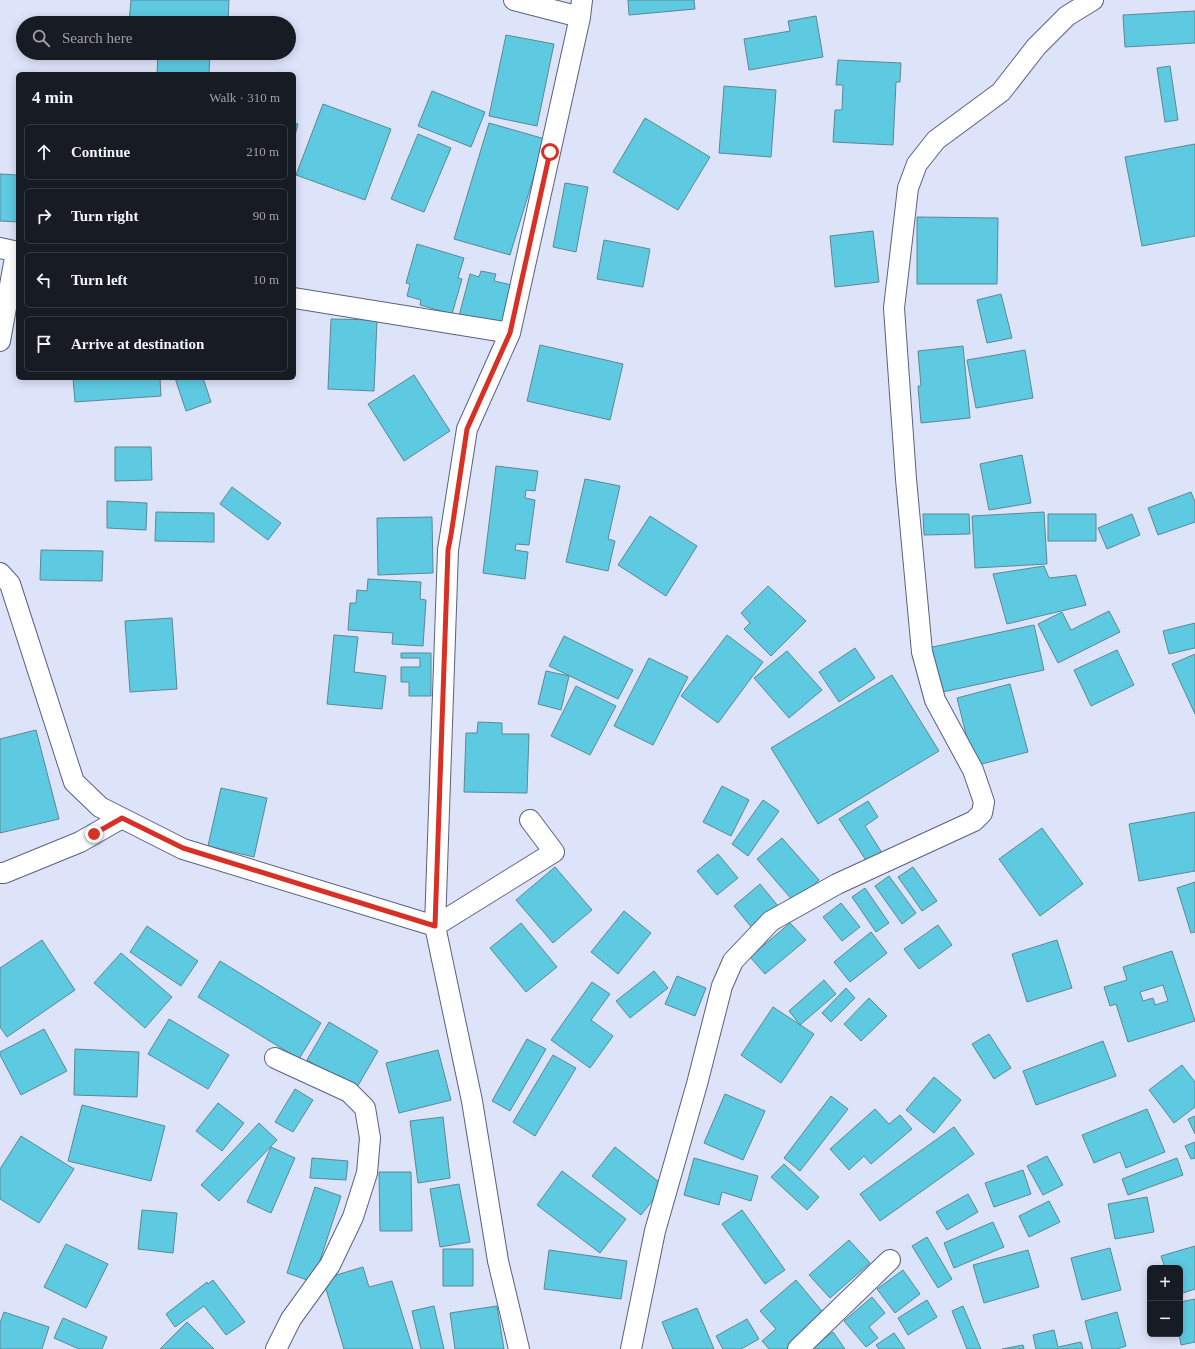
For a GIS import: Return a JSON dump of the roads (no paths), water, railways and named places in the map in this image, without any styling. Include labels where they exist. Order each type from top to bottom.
[{"type":"street","points":[[514,0],[581,8],[510,333],[467,429],[448,550],[435,926],[472,1101],[498,1261],[519,1349]]},
{"type":"street","points":[[631,1349],[655,1231],[695,1091],[722,986],[732,961],[770,921],[837,884],[974,821],[982,813],[984,802],[973,770],[935,700],[922,652],[906,479],[894,308],[908,188],[917,164],[936,140],[1001,92],[1036,47],[1067,16],[1093,0]]},
{"type":"street","points":[[0,341],[11,251]]},
{"type":"street","points":[[296,298],[510,333]]},
{"type":"street","points":[[0,574],[10,584],[74,782],[100,807],[183,848],[435,926],[554,852],[530,820]]},
{"type":"street","points":[[0,873],[80,842],[122,818]]},
{"type":"street","points":[[274,1058],[349,1092],[365,1108],[370,1138],[367,1173],[353,1217],[330,1265],[291,1319],[276,1349]]},
{"type":"street","points":[[798,1349],[890,1260]]}]
